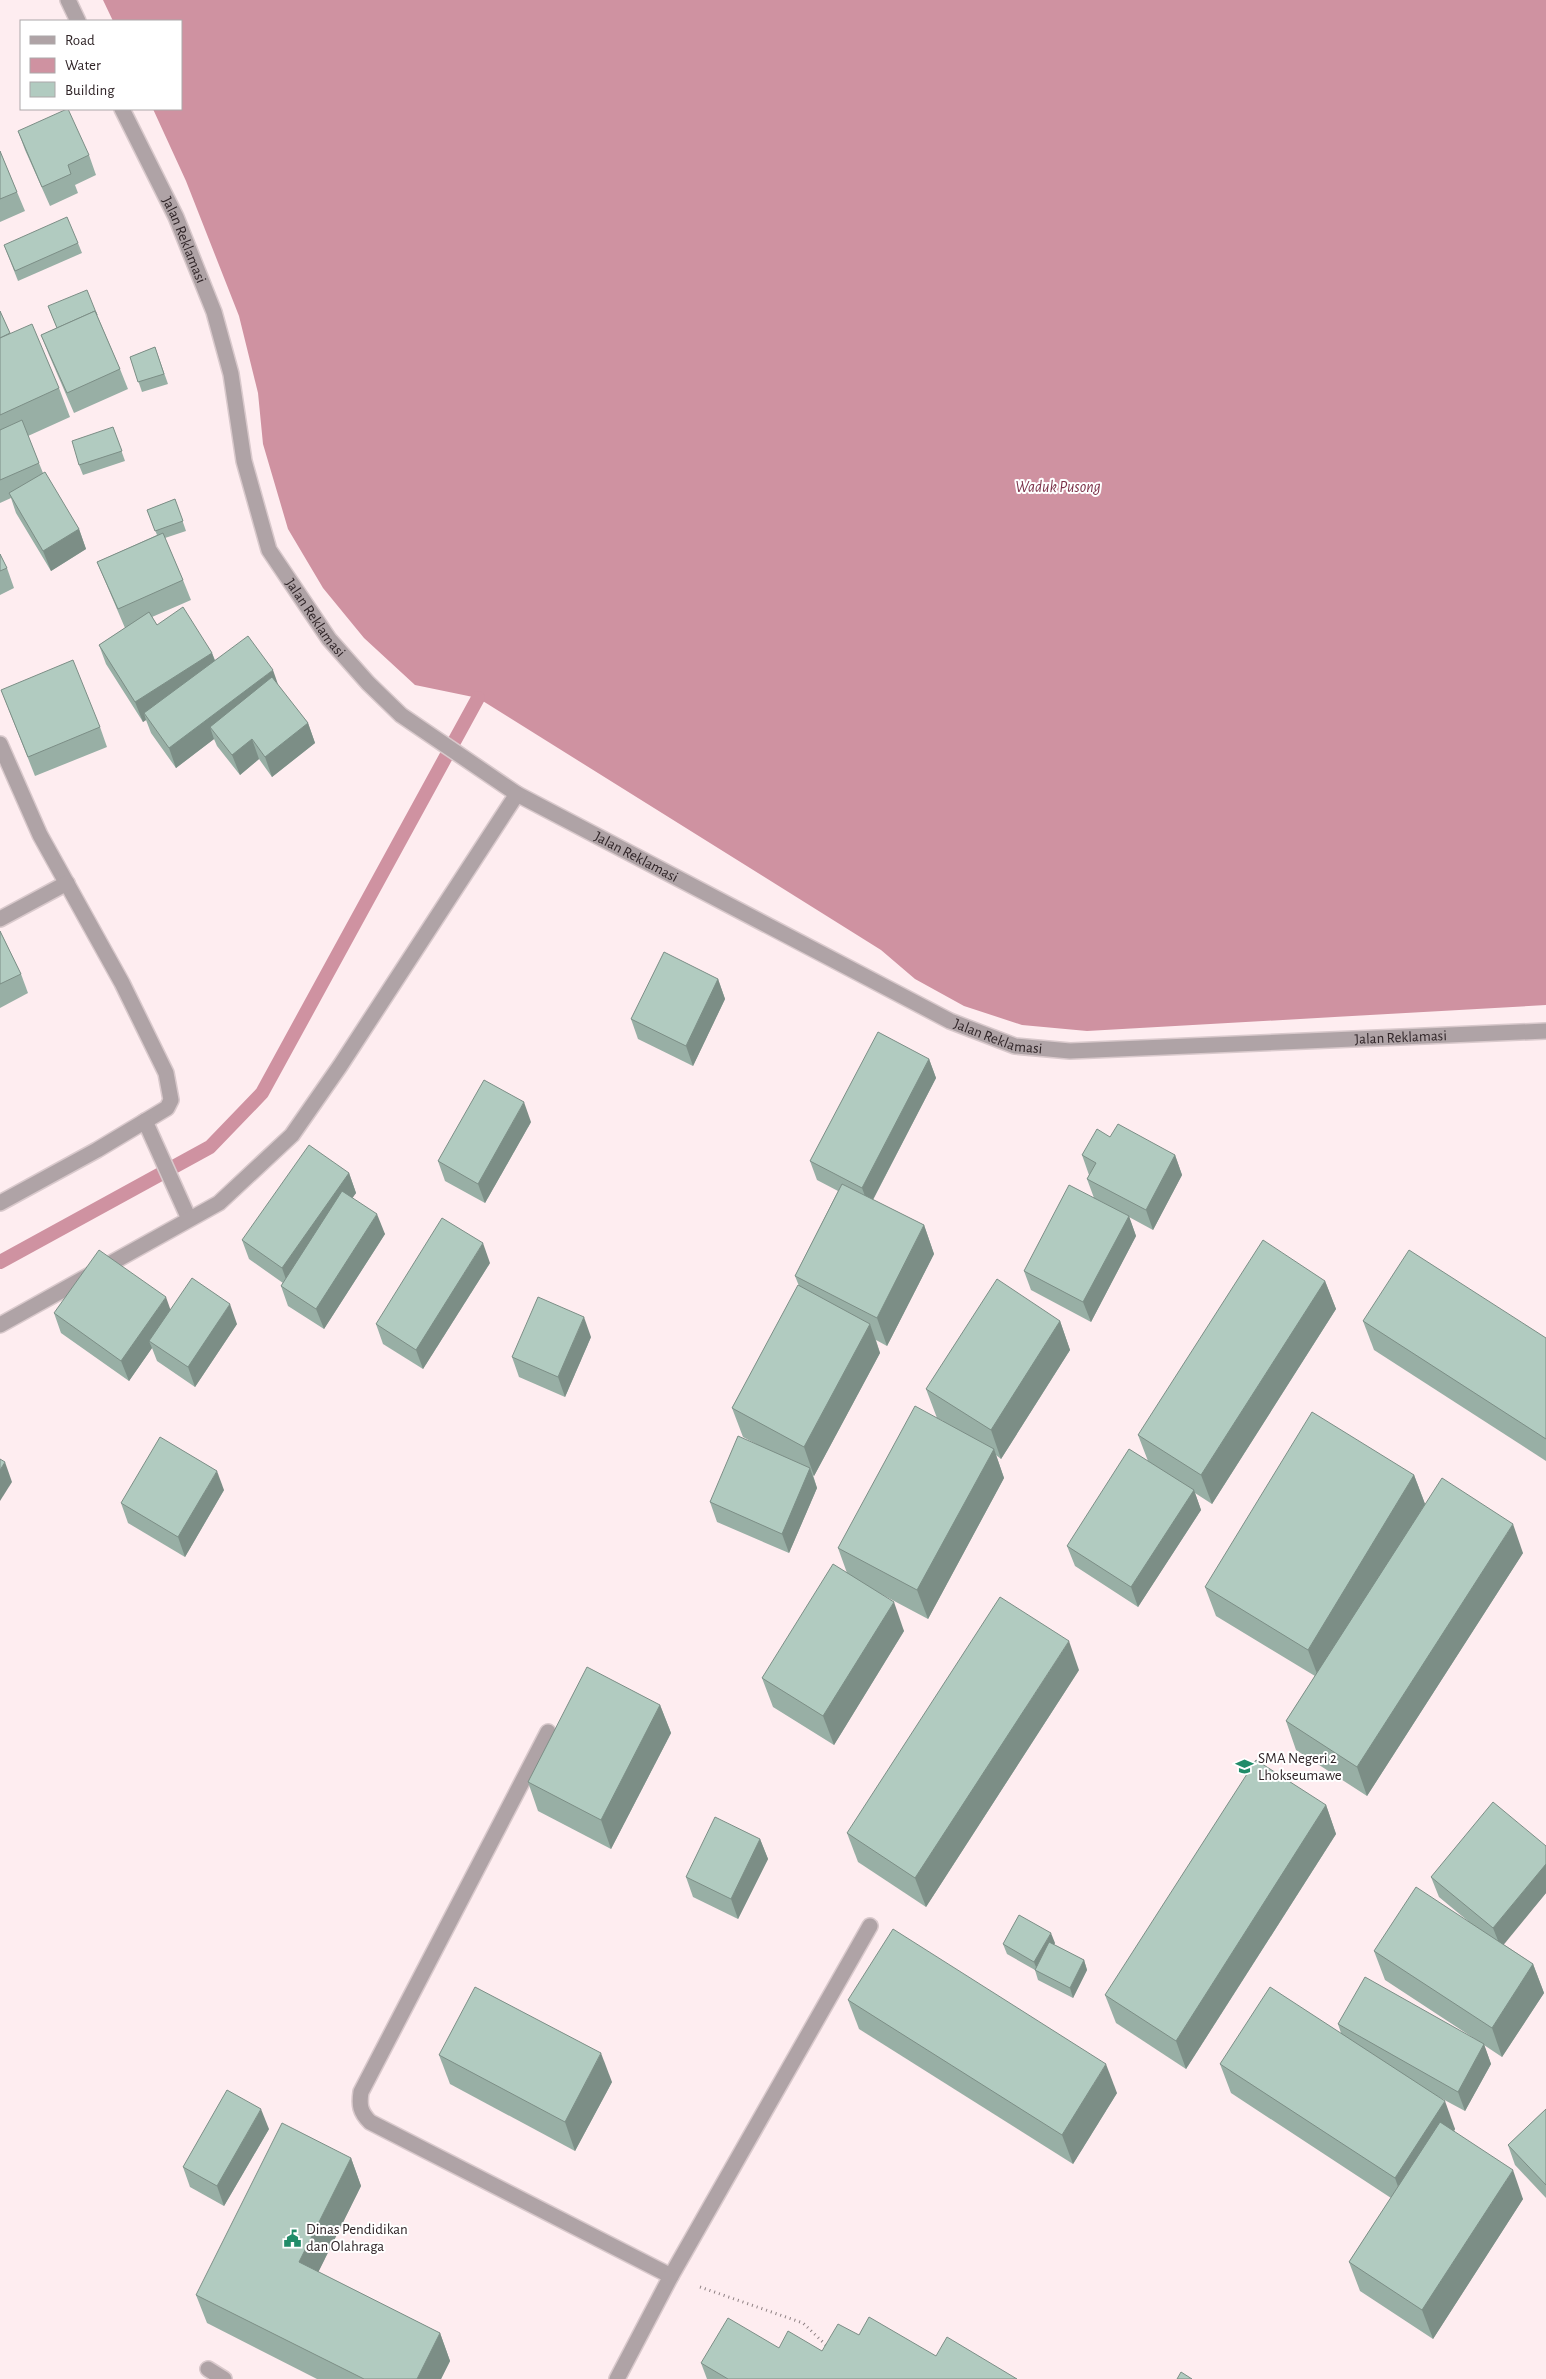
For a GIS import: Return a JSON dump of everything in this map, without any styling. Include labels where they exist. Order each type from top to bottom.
[{"type":"street","points":[[68,0],[78,20]]},
{"type":"street","name":"Jalan Reklamasi","points":[[122,110],[176,217],[214,312],[231,374],[244,461],[268,550],[329,639],[368,683],[401,715],[517,794],[950,1021],[1015,1046],[1070,1051],[1546,1030]]},
{"type":"street","points":[[0,744],[40,835],[122,983],[166,1074],[171,1100],[167,1108],[97,1150],[0,1203]]},
{"type":"street","points":[[0,1325],[186,1212],[219,1203],[292,1135],[340,1066],[517,794]]},
{"type":"street","points":[[0,919],[68,883]]},
{"type":"street","points":[[145,1121],[186,1212]]},
{"type":"street","points":[[548,1732],[361,2092],[359,2104],[363,2115],[370,2122],[671,2276]]},
{"type":"street","points":[[617,2379],[671,2276],[870,1926]]},
{"type":"street","points":[[208,2369],[224,2379]]},
{"type":"path","points":[[671,2276],[803,2323],[833,2352]]},
{"type":"water","name":"Waduk Pusong","points":[[103,0],[1546,0],[1546,1005],[1087,1031],[1022,1025],[964,1006],[915,979],[881,950],[478,698],[415,685],[364,638],[323,588],[288,529],[263,444],[258,393],[239,316],[186,181],[153,110],[182,110],[182,20],[113,20]]},
{"type":"building","points":[[68,110],[89,155],[68,165],[71,174],[42,187],[18,131]]},
{"type":"building","points":[[0,151],[17,192],[0,199]]},
{"type":"building","points":[[67,217],[78,243],[15,271],[4,245]]},
{"type":"building","points":[[87,290],[97,315],[95,311],[57,328],[48,306]]},
{"type":"building","points":[[0,311],[10,333],[0,338]]},
{"type":"building","points":[[95,311],[120,369],[67,393],[41,335]]},
{"type":"building","points":[[32,324],[59,388],[0,415],[0,338]]},
{"type":"building","points":[[155,347],[164,374],[138,382],[130,357]]},
{"type":"building","points":[[22,420],[39,463],[0,480],[0,430]]},
{"type":"building","points":[[113,427],[122,451],[79,465],[72,441]]},
{"type":"building","points":[[45,472],[79,529],[43,551],[9,493]]},
{"type":"building","points":[[175,499],[183,521],[155,531],[147,510]]},
{"type":"building","points":[[163,533],[183,580],[118,609],[97,562]]},
{"type":"building","points":[[0,554],[7,568],[0,571]]},
{"type":"building","points":[[183,607],[212,653],[135,702],[99,645],[149,612],[157,625]]},
{"type":"building","points":[[248,636],[273,670],[169,748],[144,713]]},
{"type":"building","points":[[73,660],[100,727],[28,757],[1,690]]},
{"type":"building","points":[[272,677],[308,723],[265,757],[252,739],[232,755],[210,727]]},
{"type":"building","points":[[0,931],[21,974],[0,984]]},
{"type":"building","points":[[664,952],[718,979],[686,1046],[631,1019]]},
{"type":"building","points":[[878,1032],[929,1059],[862,1188],[810,1161]]},
{"type":"building","points":[[484,1080],[524,1102],[478,1184],[438,1161]]},
{"type":"building","points":[[1118,1124],[1175,1155],[1146,1210],[1087,1179],[1096,1163],[1082,1155],[1097,1129],[1110,1137]]},
{"type":"building","points":[[309,1145],[349,1173],[282,1268],[242,1240]]},
{"type":"building","points":[[842,1184],[924,1225],[877,1318],[795,1276]]},
{"type":"building","points":[[1069,1185],[1129,1216],[1083,1302],[1024,1271]]},
{"type":"building","points":[[342,1191],[377,1214],[316,1309],[281,1286]]},
{"type":"building","points":[[442,1218],[483,1243],[416,1350],[376,1324]]},
{"type":"building","points":[[1263,1240],[1325,1281],[1201,1475],[1138,1435]]},
{"type":"building","points":[[99,1250],[166,1297],[121,1361],[54,1313]]},
{"type":"building","points":[[1409,1250],[1546,1338],[1546,1439],[1363,1321]]},
{"type":"building","points":[[192,1278],[230,1304],[188,1367],[149,1341]]},
{"type":"building","points":[[997,1279],[1060,1321],[991,1430],[926,1389]]},
{"type":"building","points":[[798,1285],[870,1324],[804,1447],[732,1408]]},
{"type":"building","points":[[538,1297],[584,1317],[558,1377],[512,1357]]},
{"type":"building","points":[[915,1406],[994,1449],[917,1590],[838,1548]]},
{"type":"building","points":[[1312,1412],[1414,1475],[1308,1650],[1205,1587]]},
{"type":"building","points":[[738,1436],[810,1468],[782,1534],[710,1502]]},
{"type":"building","points":[[160,1437],[217,1471],[178,1537],[121,1503]]},
{"type":"building","points":[[1129,1449],[1194,1490],[1131,1587],[1067,1546]]},
{"type":"building","points":[[0,1459],[5,1462],[0,1470]]},
{"type":"building","points":[[1442,1478],[1513,1524],[1357,1767],[1286,1721]]},
{"type":"building","points":[[833,1564],[894,1602],[823,1716],[762,1678]]},
{"type":"building","points":[[1000,1597],[1069,1641],[915,1878],[847,1833]]},
{"type":"building","points":[[587,1667],[660,1705],[601,1820],[528,1782]]},
{"type":"building","points":[[1256,1760],[1326,1805],[1176,2041],[1105,1995]]},
{"type":"building","points":[[1493,1802],[1546,1846],[1546,1864],[1493,1928],[1431,1877]]},
{"type":"building","points":[[715,1817],[760,1839],[731,1899],[686,1877]]},
{"type":"building","points":[[1416,1887],[1533,1964],[1492,2028],[1374,1951]]},
{"type":"building","points":[[1019,1915],[1051,1933],[1034,1962],[1003,1944]]},
{"type":"building","points":[[893,1929],[1106,2064],[1062,2135],[848,2000]]},
{"type":"building","points":[[1049,1942],[1084,1960],[1070,1988],[1035,1970]]},
{"type":"building","points":[[1365,1977],[1484,2044],[1458,2092],[1338,2024]]},
{"type":"building","points":[[475,1987],[601,2053],[565,2122],[439,2055]]},
{"type":"building","points":[[1270,1987],[1445,2101],[1395,2178],[1220,2064]]},
{"type":"building","points":[[227,2090],[261,2109],[217,2186],[183,2167]]},
{"type":"building","points":[[1546,2109],[1546,2185],[1508,2145]]},
{"type":"building","points":[[1440,2122],[1513,2170],[1422,2310],[1349,2262]]},
{"type":"building","name":"Dinas Pendidikan dan Olahraga","points":[[282,2123],[351,2158],[299,2262],[440,2333],[417,2379],[364,2379],[196,2295]]},
{"type":"building","points":[[869,2317],[936,2356],[947,2337],[1017,2379],[728,2379],[701,2363],[728,2318],[779,2348],[788,2331],[822,2351],[838,2324],[859,2335]]},
{"type":"building","points":[[1181,2372],[1192,2379],[1177,2379]]},
{"type":"waterway","points":[[0,1262],[210,1147],[262,1093],[478,698]]},
{"type":"place","name":"SMA Negeri 2 Lhokseumawe","points":[[1244,1767]]},
{"type":"place","name":"Dinas Pendidikan dan Olahraga","points":[[292,2238]]}]
